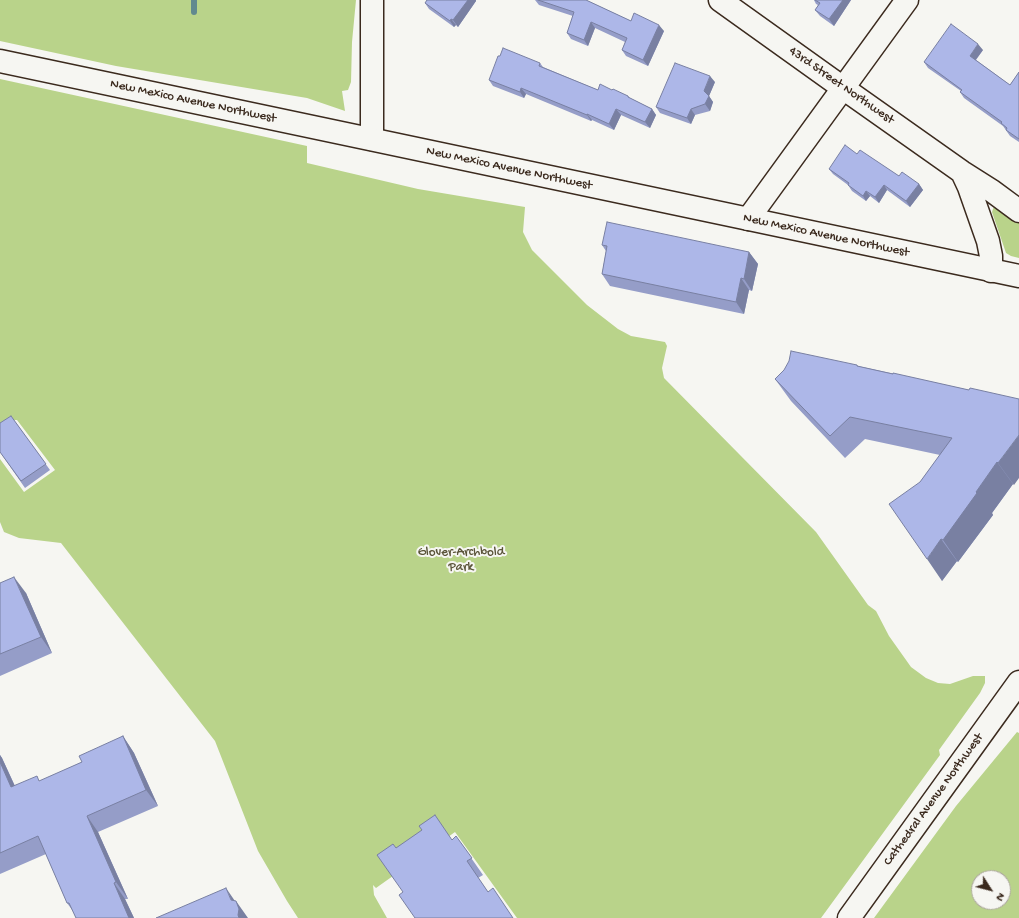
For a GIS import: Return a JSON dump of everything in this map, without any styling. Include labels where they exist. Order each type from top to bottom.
[{"type":"street","points":[[372,0],[372,139]]},
{"type":"street","name":"43rd Street Northwest","points":[[720,0],[962,172],[992,190],[1019,210]]},
{"type":"street","points":[[748,219],[907,0]]},
{"type":"street","name":"New Mexico Avenue Northwest","points":[[0,61],[1019,276]]},
{"type":"street","points":[[962,172],[969,187],[988,241],[991,271]]},
{"type":"street","name":"Cathedral Avenue Northwest","points":[[849,918],[1019,682]]},
{"type":"green space","points":[[0,0],[356,0],[352,42],[351,82],[348,90],[342,91],[345,111],[307,98],[116,66],[0,41]]},
{"type":"green space","name":"Glover-Archbold Park","points":[[0,79],[307,146],[307,163],[418,189],[525,207],[523,232],[532,250],[587,305],[618,329],[631,336],[665,342],[667,346],[662,368],[664,378],[816,532],[868,605],[876,611],[889,636],[911,667],[926,678],[938,683],[950,684],[973,676],[985,676],[985,683],[980,693],[939,750],[940,755],[821,918],[517,918],[455,832],[376,888],[373,885],[374,895],[387,918],[298,918],[258,851],[215,741],[61,543],[19,538],[4,532],[0,522],[0,459],[24,492],[55,470],[17,420],[13,420],[0,429]]},
{"type":"green space","points":[[994,207],[1019,219],[1019,258],[1006,253],[992,212]]},
{"type":"green space","points":[[1017,732],[1019,733],[1019,918],[874,918],[956,806]]},
{"type":"building","points":[[427,0],[468,0],[453,20],[451,19],[450,21],[425,3]]},
{"type":"building","points":[[538,0],[586,0],[631,21],[634,13],[659,25],[643,60],[622,50],[627,38],[591,22],[584,40],[567,33],[574,12]]},
{"type":"building","points":[[815,0],[843,0],[829,19],[815,10],[820,3]]},
{"type":"building","points":[[951,24],[978,44],[970,56],[1010,85],[1019,72],[1019,139],[1006,130],[1007,128],[1001,123],[1002,122],[960,92],[962,90],[924,62]]},
{"type":"building","points":[[503,48],[540,63],[539,66],[598,90],[600,84],[612,90],[613,89],[652,109],[645,122],[616,109],[609,124],[521,88],[520,92],[489,80],[498,56],[500,56]]},
{"type":"building","points":[[675,63],[710,76],[704,91],[709,96],[705,104],[691,109],[687,118],[656,107]]},
{"type":"building","points":[[845,145],[857,154],[860,150],[899,176],[902,172],[919,184],[906,201],[884,185],[875,197],[866,191],[863,196],[848,185],[849,183],[829,169]]},
{"type":"building","points":[[607,222],[749,252],[744,279],[741,278],[736,302],[602,274],[607,246],[602,245]]},
{"type":"building","points":[[791,351],[969,390],[970,388],[1019,399],[1019,435],[998,463],[997,462],[976,492],[977,493],[943,540],[941,539],[927,559],[889,504],[920,482],[952,438],[850,417],[830,436],[775,379],[784,370],[789,361]]},
{"type":"building","points":[[11,416],[46,464],[21,481],[0,452],[0,423]]},
{"type":"building","points":[[14,577],[41,637],[0,654],[0,583]]},
{"type":"building","points":[[123,736],[146,790],[87,816],[116,882],[114,883],[129,918],[76,918],[69,903],[67,903],[38,836],[0,853],[0,762],[11,787],[37,776],[39,781],[82,762],[79,756]]},
{"type":"building","points":[[435,815],[452,840],[456,836],[472,858],[467,861],[488,892],[493,888],[513,918],[415,918],[399,895],[403,892],[377,855],[393,844],[396,848],[422,830],[419,826]]},
{"type":"building","points":[[226,888],[231,900],[236,901],[239,909],[239,918],[156,918]]},
{"type":"waterway","points":[[194,0],[194,12]]}]
